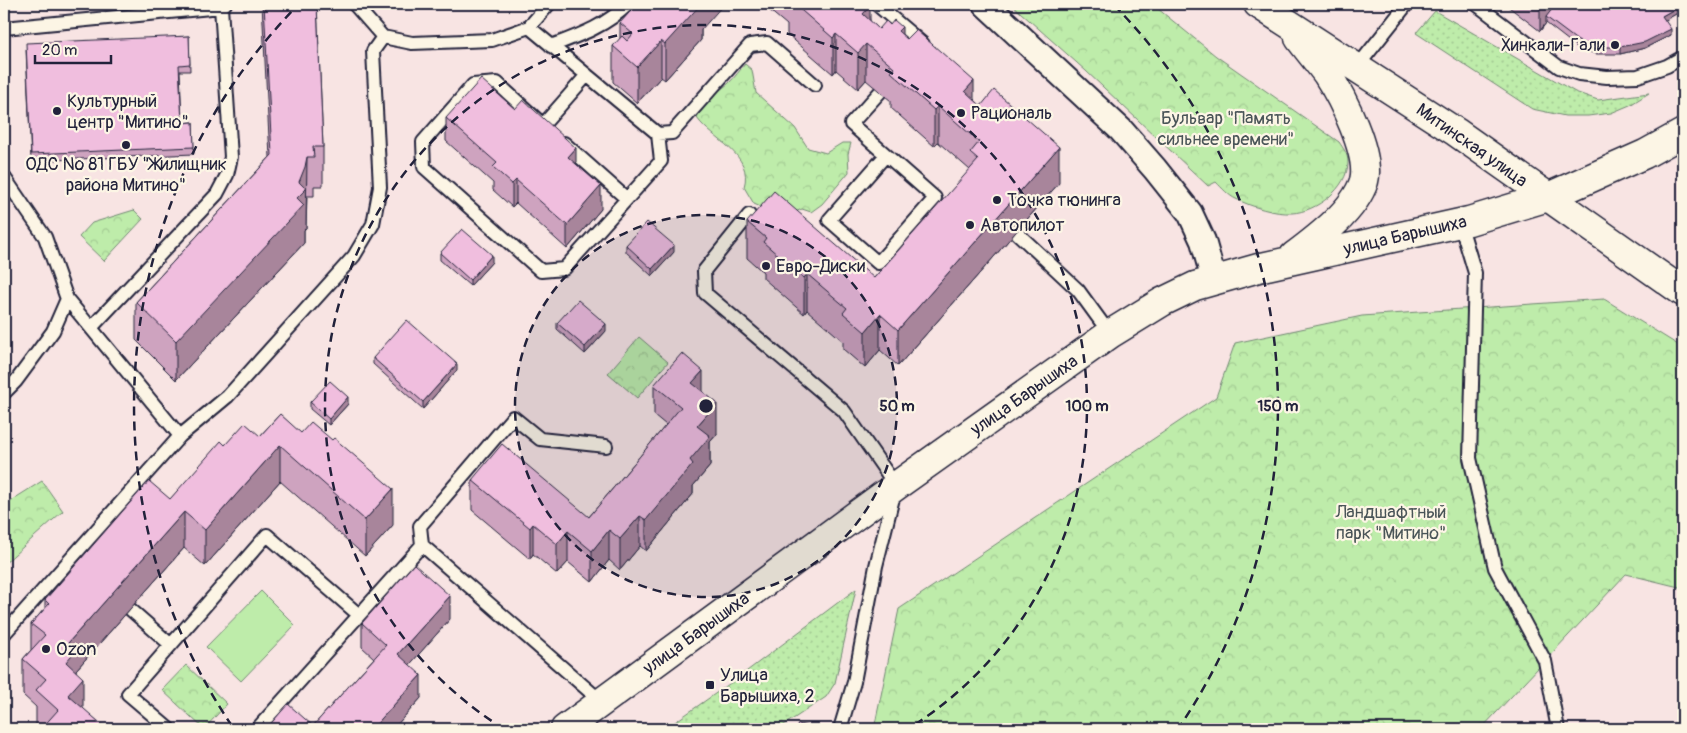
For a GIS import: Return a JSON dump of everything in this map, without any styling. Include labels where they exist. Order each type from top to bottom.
[{"type":"main road","name":"Митинская улица","points":[[1258,4],[1456,132],[1683,292]]},
{"type":"main road","points":[[1287,261],[1328,230],[1355,198],[1364,181],[1365,172],[1364,154],[1355,127],[1328,75],[1288,23]]},
{"type":"main road","name":"улица Барышиха","points":[[565,729],[896,486],[1110,334],[1162,302],[1195,286],[1214,280],[1287,261],[1460,223],[1548,197],[1644,154],[1683,132]]},
{"type":"street","points":[[985,4],[1121,130],[1155,169],[1190,213],[1203,241],[1214,280]]},
{"type":"lane","points":[[354,4],[383,37],[412,43],[492,40],[529,27],[549,4]]},
{"type":"lane","points":[[551,46],[590,32],[628,4]]},
{"type":"lane","points":[[876,4],[919,46],[935,54]]},
{"type":"lane","points":[[1357,67],[1406,4]]},
{"type":"lane","points":[[1476,4],[1560,67],[1579,74],[1607,77],[1638,76],[1667,66],[1683,57]]},
{"type":"lane","points":[[4,28],[223,5],[231,157],[227,175],[217,194],[91,328]]},
{"type":"lane","points":[[529,27],[658,134],[672,133],[750,45],[767,43],[815,86]]},
{"type":"lane","points":[[4,634],[180,436],[228,396],[354,256],[373,224],[380,187],[373,52],[383,37]]},
{"type":"lane","points":[[550,131],[587,75]]},
{"type":"lane","points":[[627,199],[497,83],[473,85],[423,142],[424,167],[541,271],[564,269],[627,199],[661,161],[658,134]]},
{"type":"lane","points":[[880,92],[851,124],[935,198],[878,262],[829,220],[886,155]]},
{"type":"lane","points":[[4,177],[46,237],[67,299],[180,436]]},
{"type":"lane","points":[[749,215],[704,271],[705,293],[844,411],[896,486],[876,566],[854,682],[840,729]]},
{"type":"lane","points":[[1460,223],[1475,273],[1470,458],[1495,568],[1545,660],[1558,729]]},
{"type":"lane","points":[[1016,232],[1078,290],[1110,334]]},
{"type":"lane","points":[[4,393],[16,382],[53,330],[67,299]]},
{"type":"lane","points":[[602,703],[422,545],[420,526],[513,417],[540,439],[606,446]]},
{"type":"lane","points":[[169,729],[128,694],[267,535],[359,615]]},
{"type":"lane","points":[[257,729],[422,545]]},
{"type":"lane","points":[[72,558],[83,568]]},
{"type":"lane","points":[[130,609],[171,645]]},
{"type":"green space","name":"Бульвар \"Память сильнее времени\"","points":[[1011,4],[1152,4],[1216,56],[1339,142],[1348,159],[1347,172],[1343,181],[1329,197],[1320,203],[1301,212],[1292,213],[1271,211],[1242,202],[1231,196],[1216,182],[1208,186],[1086,71]]},
{"type":"green space","points":[[1435,11],[1575,92],[1598,100],[1649,93],[1630,105],[1611,113],[1565,116],[1532,109],[1416,33]]},
{"type":"green space","points":[[745,64],[752,70],[756,93],[795,128],[808,148],[826,153],[842,143],[851,143],[848,154],[849,172],[822,204],[811,212],[802,209],[793,213],[772,212],[754,204],[744,187],[745,175],[743,165],[730,148],[697,118],[705,102],[729,83]]},
{"type":"green space","points":[[134,210],[143,219],[104,261],[79,237],[92,223]]},
{"type":"green space","name":"Ландшафтный парк \"Митино\"","points":[[1604,299],[1683,348],[1683,588],[1626,574],[1481,729],[874,729],[899,609],[1216,397],[1235,343],[1362,316]]},
{"type":"green space","points":[[639,337],[668,362],[637,398],[608,373]]},
{"type":"green space","points":[[42,481],[63,511],[4,564],[4,505]]},
{"type":"green space","points":[[856,589],[835,683],[826,697],[778,729],[665,729],[739,677]]},
{"type":"green space","points":[[261,591],[295,625],[241,681],[206,647]]},
{"type":"green space","points":[[186,665],[227,704],[204,729],[162,690]]},
{"type":"building","points":[[264,4],[317,4],[323,147],[313,147],[314,157],[307,157],[299,182],[306,189],[297,198],[304,205],[176,341],[136,302],[272,155]]},
{"type":"building","points":[[637,4],[701,4],[665,44],[661,41],[637,67],[613,46],[622,36],[627,41],[633,34],[620,23]]},
{"type":"building","points":[[794,4],[867,4],[870,6],[863,14],[879,29],[886,21],[890,25],[894,20],[902,27],[898,31],[907,39],[916,30],[974,81],[965,91],[981,106],[994,90],[1059,147],[898,330],[880,314],[865,332],[843,313],[847,308],[807,274],[804,278],[763,242],[766,238],[747,222],[774,191],[874,278],[978,160],[970,153],[979,142],[938,106],[934,110],[891,72],[894,68],[866,44],[858,53],[836,34],[833,38]]},
{"type":"building","points":[[1556,4],[1683,4],[1662,16],[1671,29],[1645,42],[1620,47],[1596,47],[1578,41],[1546,17]]},
{"type":"building","points":[[189,36],[190,64],[179,65],[182,123],[193,122],[194,147],[31,154],[26,43]]},
{"type":"building","points":[[481,79],[515,109],[523,100],[576,148],[568,157],[601,186],[567,225],[516,180],[512,184],[493,167],[497,163],[446,118]]},
{"type":"building","points":[[647,222],[674,245],[652,269],[626,245]]},
{"type":"building","points":[[462,229],[492,255],[470,280],[440,253]]},
{"type":"building","points":[[4,261],[6,261],[7,284],[4,284]]},
{"type":"building","points":[[578,300],[606,324],[585,347],[557,323]]},
{"type":"building","points":[[407,320],[457,364],[423,402],[373,358]]},
{"type":"building","points":[[682,353],[703,371],[692,383],[717,403],[697,426],[710,436],[690,460],[693,464],[646,520],[640,516],[620,539],[609,530],[592,551],[568,531],[557,544],[533,524],[530,528],[472,480],[502,444],[589,517],[681,407],[654,385]]},
{"type":"building","points":[[330,381],[348,397],[329,419],[310,402]]},
{"type":"building","points":[[280,414],[301,433],[311,422],[332,440],[334,438],[393,489],[365,520],[280,445],[205,530],[184,512],[68,643],[76,650],[66,662],[83,678],[68,695],[107,729],[41,729],[58,710],[36,690],[46,679],[23,659],[45,635],[31,624],[49,604],[45,600],[149,481],[170,499],[221,441],[225,445],[245,423],[260,436]]},
{"type":"building","points":[[414,564],[450,596],[398,654],[421,675],[372,729],[266,729],[288,704],[313,726],[386,645],[362,623]]},
{"type":"building","points":[[798,724],[823,729],[796,729]]},
{"type":"place","name":"Хинкали-Гали","points":[[1615,45]]},
{"type":"place","name":"Культурный центр \"Митино\"","points":[[57,111]]},
{"type":"place","name":"Рациональ","points":[[961,113]]},
{"type":"place","name":"ОДС № 81 ГБУ \"Жилищник района Митино\"","points":[[126,145]]},
{"type":"place","name":"Точка тюнинга","points":[[997,200]]},
{"type":"place","name":"Автопилот","points":[[970,225]]},
{"type":"place","name":"Евро-Диски","points":[[766,266]]},
{"type":"place","name":"Ozon","points":[[46,649]]},
{"type":"place","name":"Улица Барышиха, 2","points":[[710,685]]}]
